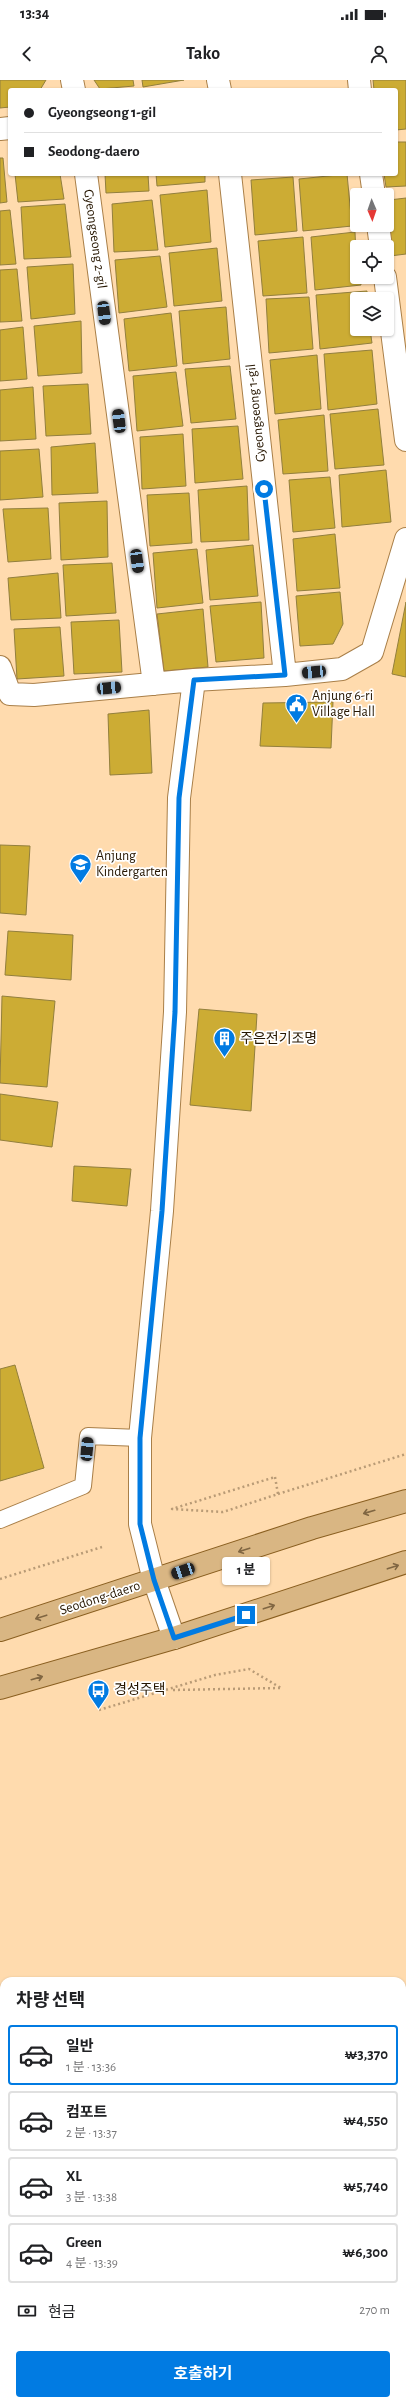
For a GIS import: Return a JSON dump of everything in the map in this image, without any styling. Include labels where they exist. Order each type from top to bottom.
[{"type":"main road","name":"Seodong-daero","points":[[0,1630],[312,1528],[406,1501]]},
{"type":"main road","points":[[0,1688],[174,1638],[406,1562]]},
{"type":"street","name":"Gyeongseong 2-gil","points":[[86,176],[154,684]]},
{"type":"street","name":"Gyeongseong 1-gil","points":[[230,176],[285,675]]},
{"type":"street","points":[[371,176],[373,188]]},
{"type":"street","points":[[386,284],[406,440]]},
{"type":"street","points":[[0,667],[10,694],[34,695],[194,680],[285,675],[342,669],[372,652],[406,539]]},
{"type":"street","points":[[174,1638],[154,1580],[140,1524],[140,1438],[162,1211],[175,1012],[179,798],[194,680]]},
{"type":"lane","points":[[0,1520],[83,1486],[88,1436],[140,1438]]},
{"type":"path","points":[[278,1494],[275,1477],[172,1509],[223,1512],[406,1454]]},
{"type":"path","points":[[0,1579],[102,1547]]},
{"type":"path","points":[[99,1710],[171,1690],[216,1675],[249,1668],[281,1688],[171,1690]]},
{"type":"building","points":[[0,80],[46,80],[41,88],[8,88],[8,107],[0,108]]},
{"type":"building","points":[[94,80],[133,80],[134,86],[111,88],[99,88]]},
{"type":"building","points":[[142,80],[184,80],[143,87]]},
{"type":"building","points":[[373,80],[406,80],[406,129],[398,130],[398,88],[374,88]]},
{"type":"building","points":[[398,142],[406,142],[406,186],[386,187],[384,176],[398,176]]},
{"type":"building","points":[[0,158],[3,158],[7,202],[0,203]]},
{"type":"building","points":[[15,176],[60,176],[64,199],[18,202]]},
{"type":"building","points":[[105,176],[148,176],[149,191],[106,193]]},
{"type":"building","points":[[156,176],[205,176],[205,182],[157,186]]},
{"type":"building","points":[[328,176],[347,176],[350,226],[303,231],[299,179]]},
{"type":"building","points":[[293,177],[297,231],[255,235],[251,180]]},
{"type":"building","points":[[207,190],[211,242],[165,247],[160,195]]},
{"type":"building","points":[[406,198],[406,254],[394,256],[394,240],[390,240],[390,232],[394,232],[394,199]]},
{"type":"building","points":[[152,200],[158,250],[114,252],[112,204]]},
{"type":"building","points":[[65,204],[71,257],[24,259],[21,207]]},
{"type":"building","points":[[10,210],[16,264],[0,265],[0,211]]},
{"type":"building","points":[[355,232],[355,240],[350,240],[350,284],[361,285],[315,290],[311,237]]},
{"type":"building","points":[[303,237],[307,293],[263,296],[258,241]]},
{"type":"building","points":[[217,248],[222,301],[174,306],[169,253]]},
{"type":"building","points":[[160,256],[167,307],[119,313],[115,260]]},
{"type":"building","points":[[73,264],[75,314],[31,319],[27,267]]},
{"type":"building","points":[[17,269],[22,321],[0,322],[0,270]]},
{"type":"building","points":[[350,292],[350,336],[371,336],[372,343],[320,349],[316,295]]},
{"type":"building","points":[[309,297],[313,349],[269,353],[266,299]]},
{"type":"building","points":[[226,307],[230,359],[183,364],[179,311]]},
{"type":"building","points":[[171,313],[177,366],[129,371],[124,319]]},
{"type":"building","points":[[81,321],[82,373],[38,376],[34,326]]},
{"type":"building","points":[[23,327],[27,379],[0,381],[0,330]]},
{"type":"building","points":[[372,350],[377,404],[328,410],[324,354]]},
{"type":"building","points":[[317,355],[321,409],[275,414],[270,360]]},
{"type":"building","points":[[230,366],[236,419],[191,423],[185,369]]},
{"type":"building","points":[[176,372],[183,426],[137,431],[133,376]]},
{"type":"building","points":[[88,384],[91,434],[46,436],[43,386]]},
{"type":"building","points":[[33,387],[36,439],[0,441],[0,390]]},
{"type":"building","points":[[378,409],[384,465],[335,469],[330,414]]},
{"type":"building","points":[[324,415],[328,471],[283,474],[278,420]]},
{"type":"building","points":[[238,426],[243,479],[195,483],[192,429]]},
{"type":"building","points":[[183,434],[186,486],[142,489],[140,437]]},
{"type":"building","points":[[95,443],[98,493],[52,495],[51,447]]},
{"type":"building","points":[[39,449],[43,497],[0,500],[0,451]]},
{"type":"building","points":[[386,470],[391,522],[342,527],[339,475]]},
{"type":"building","points":[[330,477],[335,528],[293,532],[289,480]]},
{"type":"building","points":[[247,486],[249,540],[201,542],[198,490]]},
{"type":"building","points":[[189,493],[192,543],[150,546],[147,495]]},
{"type":"building","points":[[107,501],[108,557],[61,560],[59,503]]},
{"type":"building","points":[[48,508],[51,559],[8,562],[3,509]]},
{"type":"building","points":[[335,534],[340,588],[297,591],[293,539]]},
{"type":"building","points":[[253,545],[258,596],[210,600],[206,550]]},
{"type":"building","points":[[197,549],[203,603],[157,608],[153,553]]},
{"type":"building","points":[[112,563],[116,613],[66,616],[63,565]]},
{"type":"building","points":[[58,573],[61,618],[11,620],[8,578]]},
{"type":"building","points":[[340,592],[343,624],[333,644],[300,646],[296,596]]},
{"type":"building","points":[[261,602],[264,658],[216,662],[210,606]]},
{"type":"building","points":[[406,602],[406,677],[392,674]]},
{"type":"building","points":[[203,609],[208,667],[164,671],[157,614]]},
{"type":"building","points":[[119,620],[122,672],[74,674],[71,622]]},
{"type":"building","points":[[60,627],[64,676],[17,679],[14,629]]},
{"type":"building","name":"Anjung 6-ri Village Hall","points":[[333,702],[331,748],[260,746],[263,703]]},
{"type":"building","points":[[149,710],[152,773],[110,775],[108,714]]},
{"type":"building","points":[[0,845],[30,846],[26,915],[0,913]]},
{"type":"building","points":[[8,931],[73,935],[71,980],[5,975]]},
{"type":"building","points":[[2,996],[55,1001],[47,1087],[0,1083]]},
{"type":"building","name":"주은전기조명","points":[[199,1009],[257,1014],[251,1111],[190,1105]]},
{"type":"building","points":[[0,1094],[58,1102],[52,1147],[0,1140]]},
{"type":"building","points":[[74,1166],[131,1169],[127,1206],[72,1201]]},
{"type":"building","points":[[15,1365],[44,1468],[0,1481],[0,1369]]},
{"type":"place","name":"Anjung 6-ri Village Hall","points":[[296,724]]},
{"type":"place","name":"Anjung Kindergarten","points":[[80,884]]},
{"type":"place","name":"주은전기조명","points":[[224,1058]]},
{"type":"place","name":"경성주택","points":[[99,1710]]},
{"type":"route","points":[[246,1615],[174,1638],[154,1580],[140,1524],[140,1438],[162,1211],[175,1012],[179,798],[194,680],[285,675],[264,489]]}]
